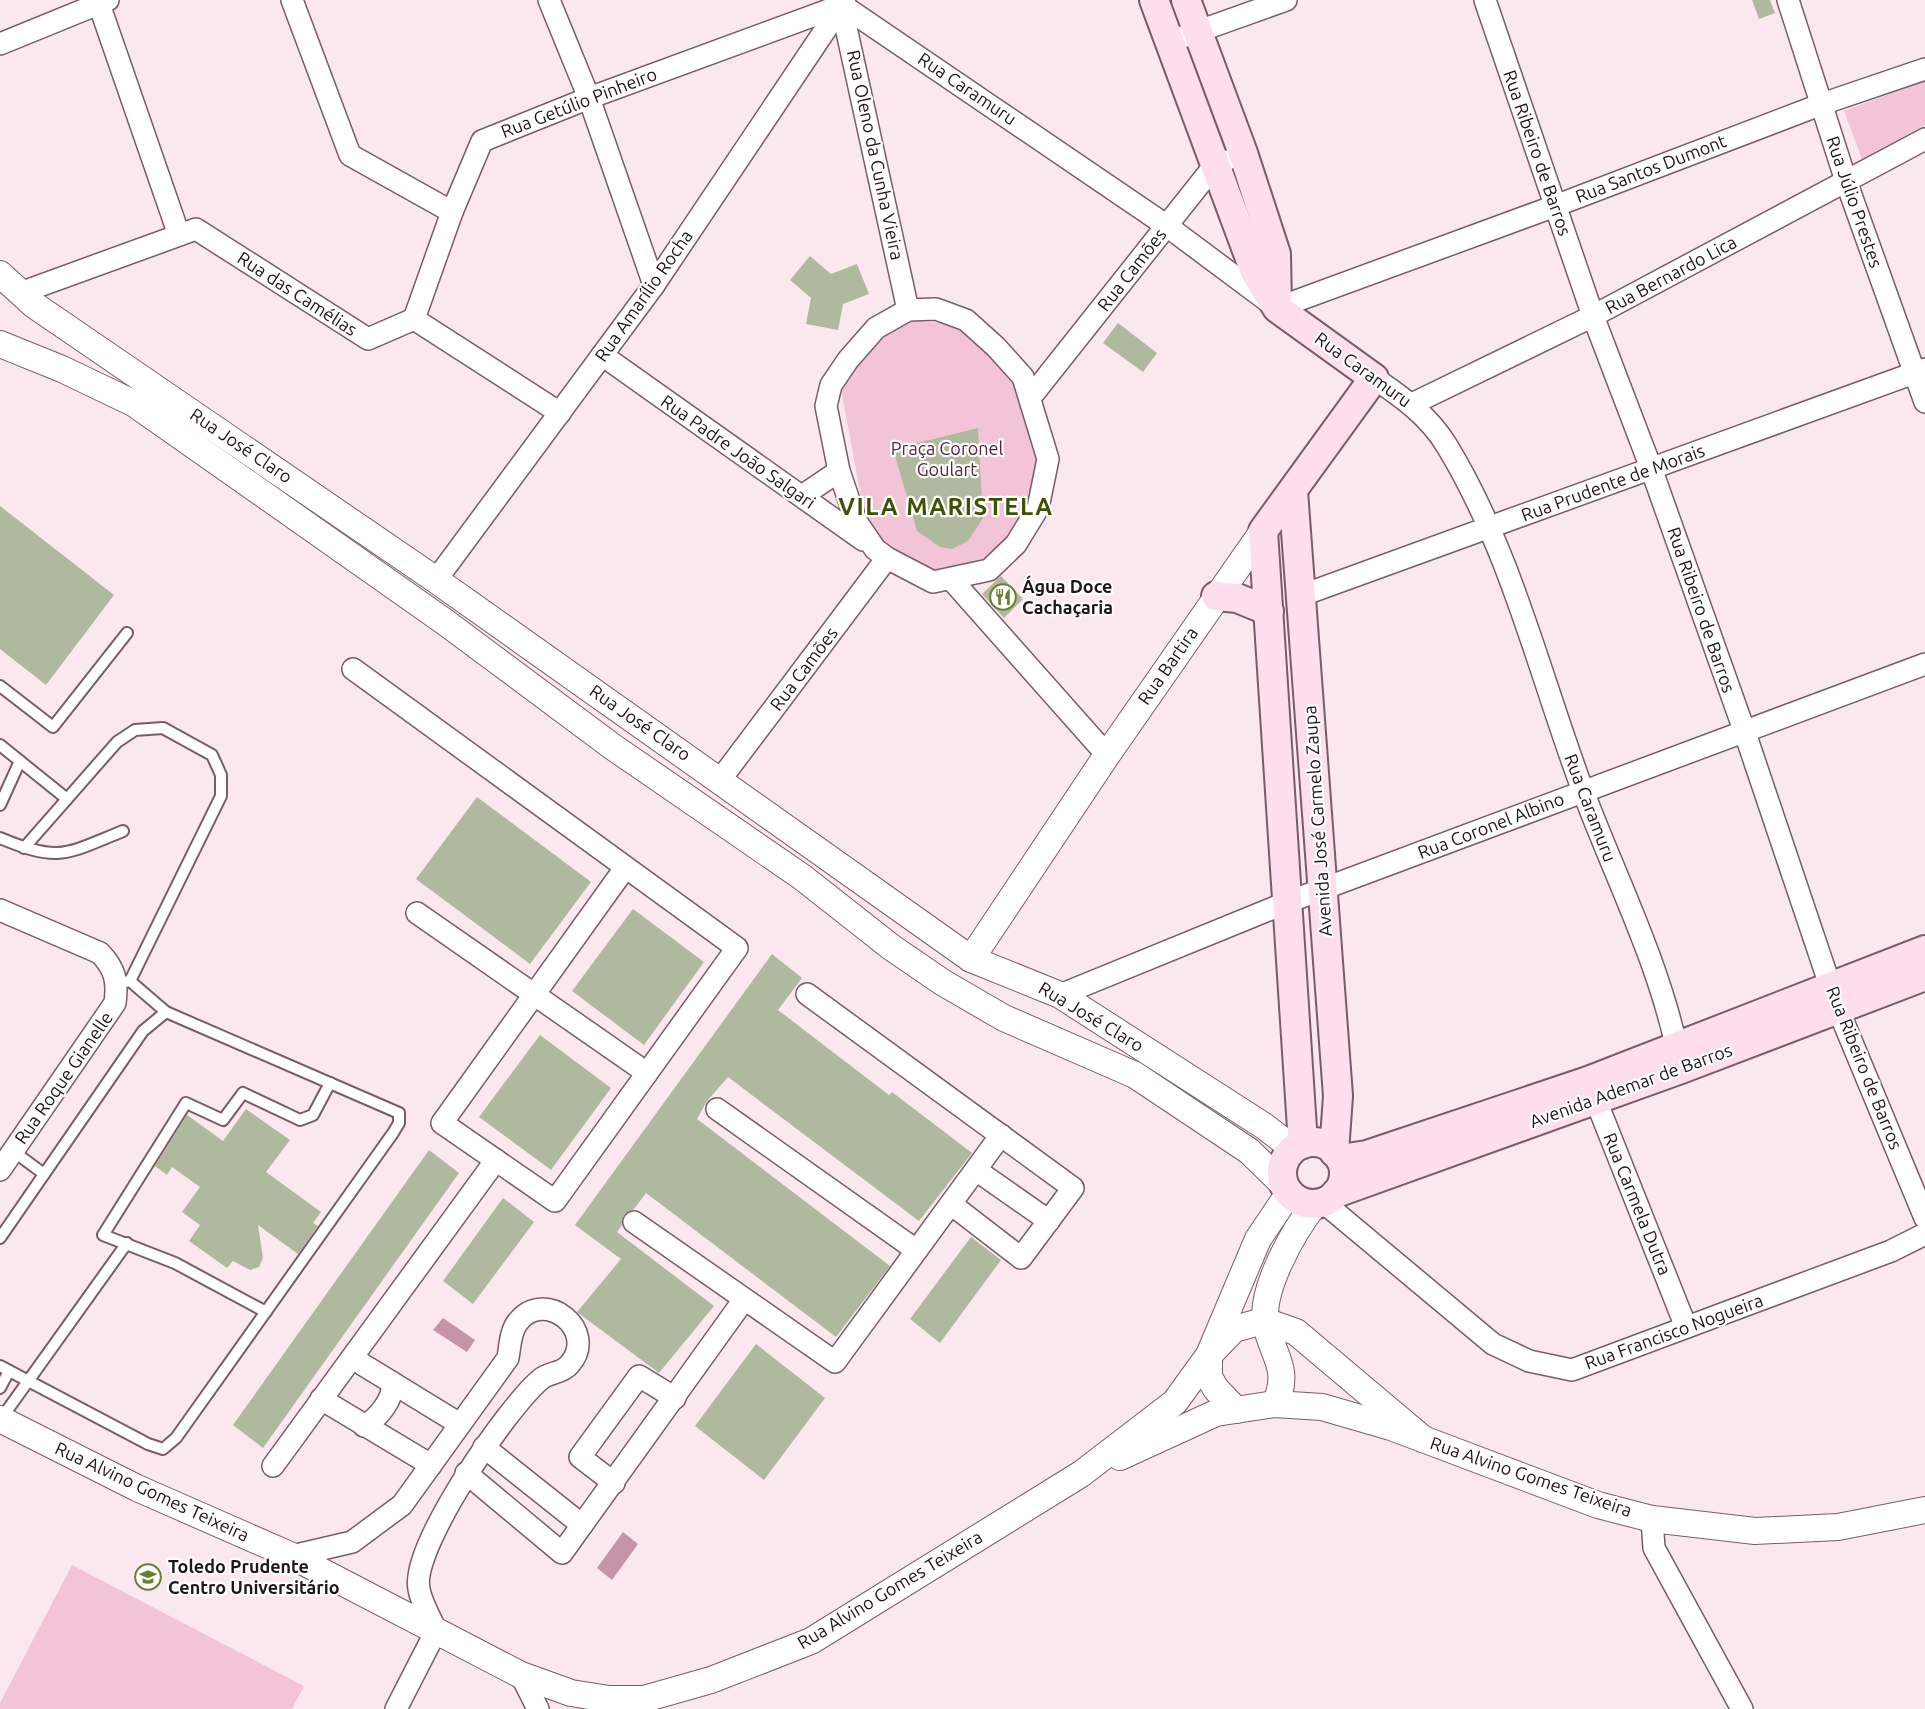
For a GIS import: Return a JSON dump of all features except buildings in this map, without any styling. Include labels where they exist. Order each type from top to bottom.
[{"type":"main road","points":[[1154,0],[1248,257],[1277,308]]},
{"type":"main road","points":[[1186,0],[1243,153],[1276,254],[1277,308]]},
{"type":"main road","name":"Rua Caramuru","points":[[1277,308],[1374,378]]},
{"type":"main road","name":"Rua Bartira","points":[[1263,531],[1374,378]]},
{"type":"main road","name":"Avenida José Carmelo Zaupa","points":[[1293,490],[1338,1096],[1337,1155]]},
{"type":"main road","name":"Avenida José Carmelo Zaupa","points":[[1263,531],[1288,902],[1298,1147]]},
{"type":"main road","points":[[1216,596],[1237,598],[1269,611]]},
{"type":"main road","name":"Avenida Ademar de Barros","points":[[1325,1200],[1592,1090],[1834,997],[1925,950]]},
{"type":"main road","name":"Avenida Ademar de Barros","points":[[1834,997],[1925,976]]},
{"type":"main road","name":"Avenida Ademar de Barros","points":[[1337,1155],[1367,1155],[1592,1090]]},
{"type":"main road","points":[[1320,1143],[1337,1155],[1343,1176],[1325,1200],[1305,1203],[1286,1189],[1283,1165],[1298,1147],[1320,1143]]},
{"type":"street","points":[[292,0],[350,155],[452,212]]},
{"type":"street","points":[[549,0],[589,98],[654,285]]},
{"type":"street","points":[[1170,41],[1286,0]]},
{"type":"street","name":"Rua Ribeiro de Barros","points":[[1485,0],[1593,316],[1651,468],[1744,730],[1834,997],[1925,1218]]},
{"type":"street","name":"Rua Júlio Prestes","points":[[1788,0],[1846,181],[1920,371],[1925,402]]},
{"type":"street","points":[[0,44],[104,2],[179,235]]},
{"type":"street","name":"Rua Getúlio Pinheiro","points":[[414,319],[452,212],[482,141],[589,98],[846,2]]},
{"type":"street","name":"Rua Caramuru","points":[[846,2],[1167,226],[1277,308]]},
{"type":"street","name":"Rua Amarílio Rocha","points":[[436,580],[654,285],[846,2]]},
{"type":"street","name":"Rua Oleno da Cunha Vieira","points":[[846,2],[908,310]]},
{"type":"street","name":"Rua Santos Dumont","points":[[1277,308],[1555,206],[1822,104],[1925,69]]},
{"type":"street","name":"Rua Bernardo Lica","points":[[1412,404],[1593,316],[1925,139]]},
{"type":"street","name":"Rua Camões","points":[[1030,398],[1214,166],[1243,153]]},
{"type":"street","name":"Rua das Camélias","points":[[20,293],[196,229],[368,339],[414,319]]},
{"type":"street","name":"Rua José Claro","points":[[0,274],[44,312],[436,580],[971,959],[1060,995],[1298,1147]]},
{"type":"street","points":[[936,309],[966,320],[996,346],[1023,377],[1030,398],[1048,459],[1038,508],[1016,544],[989,570],[933,582],[881,554],[856,521],[839,471],[826,406],[831,385],[848,360],[876,328],[908,310],[936,309]]},
{"type":"street","points":[[414,319],[560,413]]},
{"type":"street","name":"Rua José Claro","points":[[0,344],[62,369],[135,404],[445,622],[613,747],[802,877],[891,947],[942,982],[1004,1018],[1135,1075],[1249,1151],[1286,1189]]},
{"type":"street","name":"Rua Padre João Salgari","points":[[602,355],[881,554]]},
{"type":"street","name":"Rua Prudente de Morais","points":[[1300,596],[1920,371]]},
{"type":"street","name":"Rua Caramuru","points":[[1374,378],[1412,404],[1446,444],[1490,528],[1583,791],[1655,975],[1679,1057]]},
{"type":"street","points":[[802,496],[839,471]]},
{"type":"street","name":"Rua Bartira","points":[[971,959],[1107,755],[1263,531]]},
{"type":"street","name":"Rua Camões","points":[[720,780],[881,554]]},
{"type":"street","points":[[951,579],[1107,755]]},
{"type":"street","name":"Rua Coronel Albino","points":[[1060,995],[1288,902],[1925,664]]},
{"type":"street","points":[[353,669],[737,948],[555,1202],[442,1123],[625,868]]},
{"type":"street","points":[[0,910],[99,953],[124,982]]},
{"type":"street","points":[[417,913],[647,1073]]},
{"type":"street","name":"Rua Roque Gianelle","points":[[0,1170],[7,1147],[115,1003],[124,982]]},
{"type":"street","points":[[807,994],[1073,1188],[1022,1258],[951,1204]]},
{"type":"street","name":"Rua Carmela Dutra","points":[[1592,1090],[1686,1327]]},
{"type":"street","points":[[717,1109],[916,1250]]},
{"type":"street","points":[[633,1222],[835,1362],[1001,1135]]},
{"type":"street","points":[[273,1466],[496,1160]]},
{"type":"street","points":[[976,1170],[1049,1221]]},
{"type":"street","points":[[1236,1410],[1215,1389],[1209,1377],[1209,1354],[1258,1239],[1286,1189]]},
{"type":"street","points":[[1275,1404],[1281,1390],[1282,1378],[1280,1363],[1266,1324],[1271,1284],[1305,1217],[1325,1200]]},
{"type":"street","name":"Rua Francisco Nogueira","points":[[1325,1200],[1493,1344],[1529,1362],[1572,1370],[1891,1251],[1925,1234]]},
{"type":"street","points":[[466,1473],[562,1553],[743,1300]]},
{"type":"street","points":[[292,1556],[352,1542],[402,1505],[458,1423],[508,1358],[512,1332],[518,1322],[536,1310],[558,1311],[567,1317],[578,1337],[574,1358],[558,1374],[542,1377],[484,1447],[466,1473],[423,1557],[418,1588],[436,1631],[396,1709]]},
{"type":"street","name":"Rua Alvino Gomes Teixeira","points":[[1,1419],[137,1488],[292,1556],[521,1675],[571,1693],[609,1699],[644,1699],[711,1680],[811,1641],[1081,1474],[1175,1402],[1209,1354],[1234,1329],[1256,1323],[1296,1332],[1423,1439]]},
{"type":"street","points":[[352,1358],[458,1423]]},
{"type":"street","points":[[614,1483],[580,1457],[639,1376],[675,1398]]},
{"type":"street","points":[[364,1426],[372,1421],[393,1394],[393,1383]]},
{"type":"street","points":[[321,1400],[431,1465]]},
{"type":"street","name":"Rua Alvino Gomes Teixeira","points":[[1081,1474],[1216,1413],[1275,1404],[1322,1407],[1423,1439],[1598,1505],[1653,1519],[1755,1531],[1838,1527],[1925,1510]]},
{"type":"street","points":[[484,1447],[582,1525]]},
{"type":"street","points":[[513,1512],[532,1485]]},
{"type":"street","points":[[1653,1519],[1654,1548],[1742,1709]]},
{"type":"street","points":[[521,1675],[538,1709]]},
{"type":"lane","points":[[0,686],[53,727],[127,633]]},
{"type":"lane","points":[[0,1388],[5,1369],[148,1444],[163,1449],[176,1438],[399,1122],[399,1113],[166,1012],[124,982],[221,796],[221,775],[212,755],[163,728],[135,730],[117,742],[24,848]]},
{"type":"lane","points":[[0,745],[67,799]]},
{"type":"lane","points":[[0,804],[20,761]]},
{"type":"lane","points":[[0,838],[47,854],[67,854],[123,831]]},
{"type":"lane","points":[[0,1238],[143,1031],[166,1012]]},
{"type":"lane","points":[[266,1312],[175,1263],[103,1235],[186,1103],[223,1120],[243,1093],[300,1120],[313,1115],[330,1083]]},
{"type":"lane","points":[[7,1147],[44,1174]]},
{"type":"lane","points":[[1,1419],[127,1243]]},
{"type":"green space","points":[[1925,81],[1925,125],[1862,159],[1844,111]]},
{"type":"green space","name":"Praça Coronel Goulart","points":[[909,320],[958,325],[1017,380],[1041,458],[1030,505],[1010,539],[983,565],[950,572],[928,570],[884,546],[864,514],[840,383],[874,344]]},
{"type":"green space","points":[[72,1565],[304,1686],[292,1709],[0,1709],[0,1703]]},
{"type":"shaded area","points":[[443,1318],[475,1340],[467,1352],[433,1330]]},
{"type":"shaded area","points":[[623,1532],[638,1544],[612,1580],[597,1568]]},
{"type":"place","name":"Água Doce Cachaçaria","points":[[1003,597]]},
{"type":"place","name":"Toledo Prudente Centro Universitário","points":[[148,1577]]},
{"type":"district","name":"VILA MARISTELA","points":[[946,507]]}]
